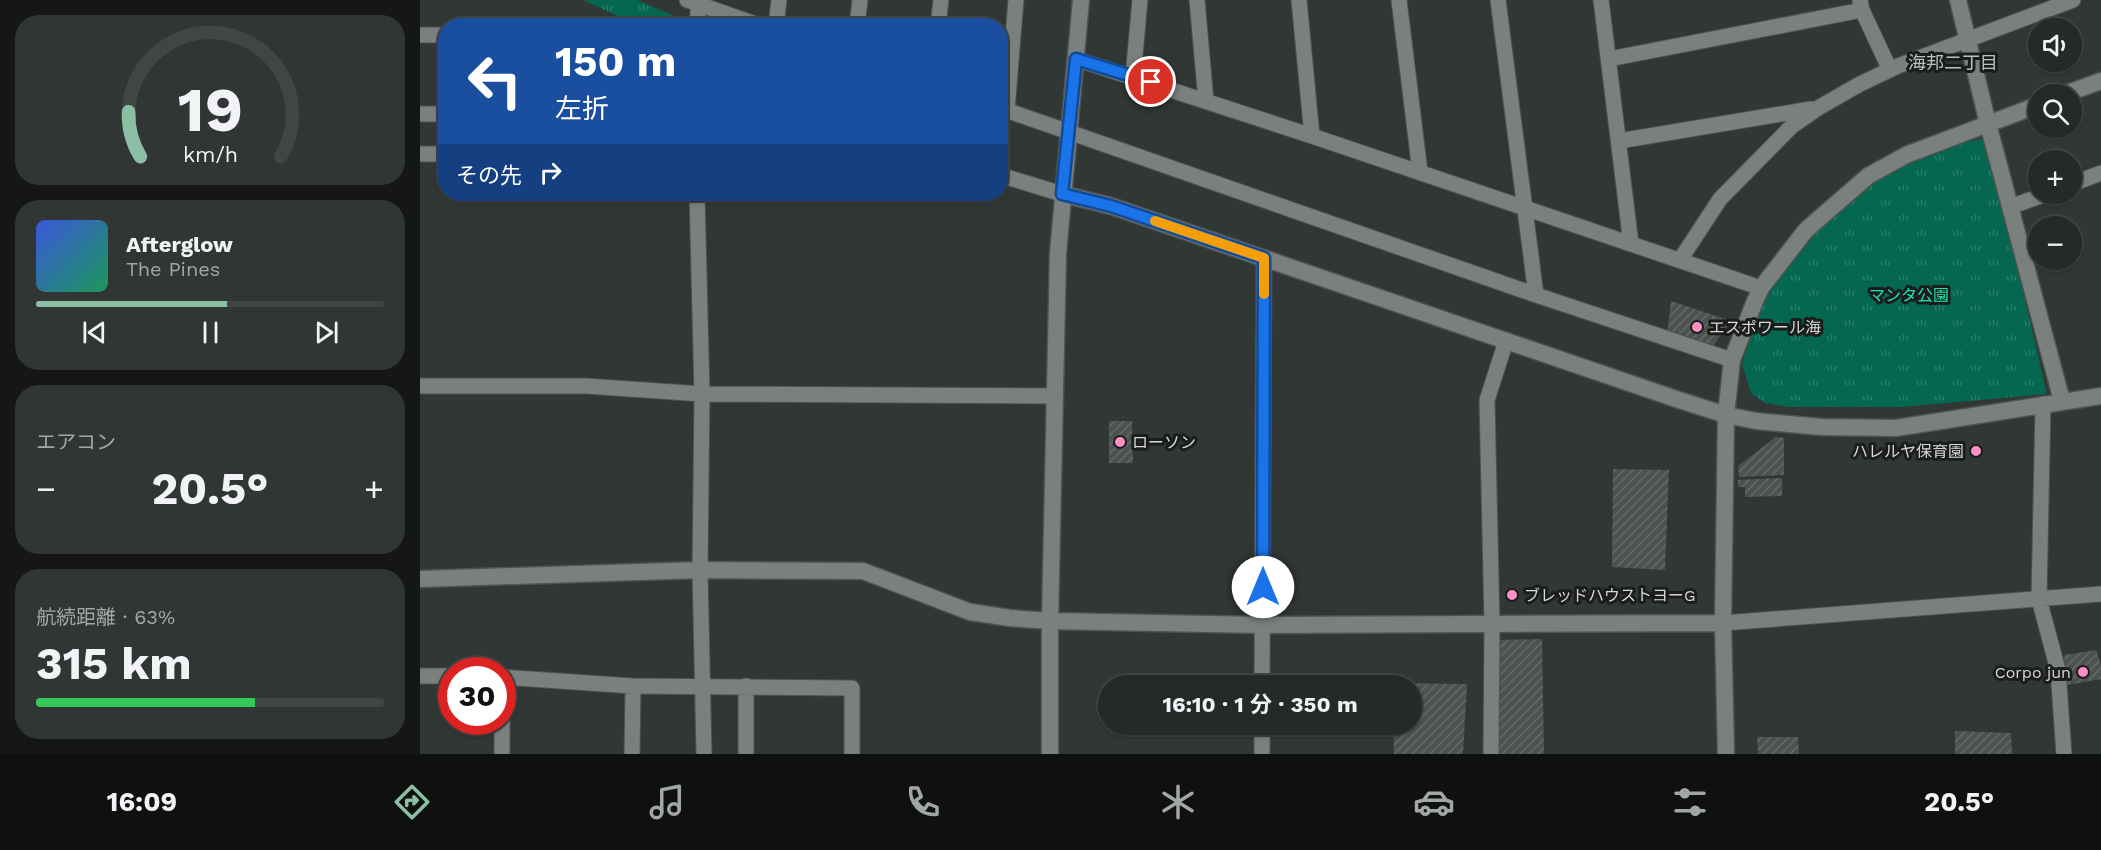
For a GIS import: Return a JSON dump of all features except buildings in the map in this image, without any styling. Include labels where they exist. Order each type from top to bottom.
[{"type":"street","points":[[777,18],[780,0]]},
{"type":"street","points":[[858,18],[860,0]]},
{"type":"street","points":[[939,18],[941,0]]},
{"type":"street","points":[[1008,73],[1016,0]]},
{"type":"street","points":[[1050,754],[1050,621],[1058,253],[1081,0]]},
{"type":"street","points":[[1133,76],[1140,0]]},
{"type":"street","points":[[1197,0],[1206,101]]},
{"type":"street","points":[[1299,0],[1312,136]]},
{"type":"street","points":[[1399,0],[1420,172]]},
{"type":"street","points":[[1498,0],[1536,295]]},
{"type":"street","points":[[1602,0],[1631,244]]},
{"type":"street","points":[[1958,0],[1988,124],[2062,401]]},
{"type":"street","points":[[1680,260],[1720,199],[1792,126],[1818,108],[1890,70],[2053,4],[2073,0]]},
{"type":"street","points":[[697,18],[694,1],[740,18]]},
{"type":"street","points":[[1609,59],[1861,5],[1890,70]]},
{"type":"street","points":[[420,35],[438,35]]},
{"type":"street","points":[[1076,59],[1525,207],[1761,288]]},
{"type":"street","points":[[2082,88],[2101,81]]},
{"type":"street","points":[[1619,141],[1818,108]]},
{"type":"street","points":[[1726,754],[1723,623],[1726,415],[1732,360],[1761,288],[1806,230],[1868,176],[1906,155],[2028,109]]},
{"type":"street","points":[[1008,110],[1536,295],[1732,360]]},
{"type":"street","points":[[420,114],[438,114]]},
{"type":"street","points":[[420,154],[438,154]]},
{"type":"street","points":[[2082,180],[2101,173]]},
{"type":"street","points":[[1008,178],[1111,206],[1726,415],[1756,421],[1822,428],[1896,428],[2101,396]]},
{"type":"street","points":[[2010,207],[2028,200]]},
{"type":"street","points":[[697,201],[702,394],[700,570],[704,754]]},
{"type":"street","points":[[1262,675],[1264,258]]},
{"type":"street","points":[[1491,754],[1492,623],[1487,400],[1506,341]]},
{"type":"street","points":[[420,386],[586,386],[702,394],[1054,396]]},
{"type":"street","points":[[2043,404],[2039,599],[2058,670],[2064,754]]},
{"type":"street","points":[[420,579],[700,570],[863,571],[970,612],[1010,618],[1050,621],[1263,625],[1723,623],[2101,594]]},
{"type":"street","points":[[420,676],[438,676]]},
{"type":"street","points":[[516,678],[633,687],[852,688],[852,754]]},
{"type":"street","points":[[746,686],[746,754]]},
{"type":"street","points":[[632,754],[633,687]]},
{"type":"street","points":[[502,735],[502,754]]},
{"type":"street","points":[[1262,735],[1262,754]]},
{"type":"green space","points":[[583,0],[637,0],[680,18],[622,18]]},
{"type":"green space","name":"マンタ公園","points":[[1987,138],[2047,394],[1902,407],[1789,407],[1765,403],[1751,393],[1742,364],[1758,314],[1770,289],[1809,235],[1872,178],[1894,167],[1955,144]]},
{"type":"slow traffic","points":[[1155,221],[1264,258],[1264,294]]},
{"type":"place","name":"エスポワール海","points":[[1697,327]]},
{"type":"place","name":"ローソン","points":[[1120,442]]},
{"type":"place","name":"ハレルヤ保育園","points":[[1976,451]]},
{"type":"place","name":"ブレッドハウストヨーG","points":[[1512,595]]},
{"type":"place","name":"Corpo jun","points":[[2083,672]]},
{"type":"district","name":"海邦二丁目","points":[[1953,62]]},
{"type":"route","points":[[1151,82],[1076,59],[1062,194],[1111,206],[1264,258],[1263,587]]}]
